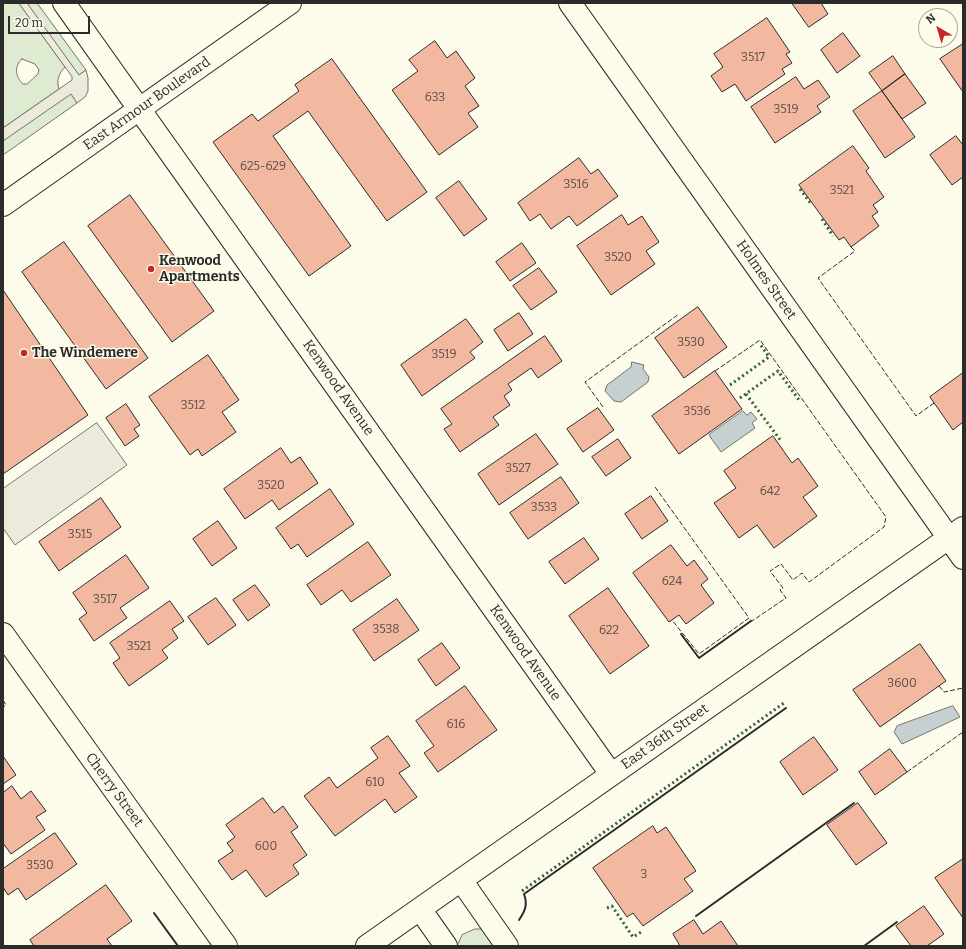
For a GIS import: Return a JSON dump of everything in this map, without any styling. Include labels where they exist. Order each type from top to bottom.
[{"type":"street","name":"Kenwood Avenue","points":[[64,3],[140,108],[611,774]]},
{"type":"street","name":"East Armour Boulevard","points":[[3,204],[290,3]]},
{"type":"street","name":"Holmes Street","points":[[570,3],[956,533],[963,558]]},
{"type":"street","name":"East 36th Street","points":[[367,946],[956,533]]},
{"type":"street","name":"Cherry Street","points":[[3,634],[226,946]]},
{"type":"street","points":[[461,880],[507,946]]},
{"type":"street","points":[[420,909],[446,946]]},
{"type":"green space","points":[[3,3],[19,3],[65,67],[59,77],[59,89],[3,128]],"holes":[[[22,59],[35,64],[39,70],[38,74],[27,84],[23,84],[18,78],[16,71],[19,62]]]},
{"type":"green space","points":[[27,3],[37,3],[86,70],[79,75]]},
{"type":"green space","points":[[71,93],[77,103],[3,155],[3,141]]},
{"type":"green space","points":[[475,929],[482,929],[496,946],[457,946],[462,935]]},
{"type":"shaded area","points":[[19,3],[27,3],[79,75],[86,70],[88,78],[88,91],[85,97],[77,103],[71,94],[3,141],[3,128],[72,80],[72,77]]},
{"type":"shaded area","points":[[632,362],[644,365],[643,369],[649,377],[648,382],[621,402],[614,401],[605,391],[607,385],[631,367]]},
{"type":"shaded area","points":[[743,411],[747,415],[751,412],[757,419],[752,423],[755,428],[721,452],[709,435]]},
{"type":"shaded area","points":[[97,423],[127,465],[15,545],[3,528],[3,489]]},
{"type":"shaded area","points":[[953,706],[960,717],[902,744],[894,732],[897,726]]},
{"type":"building","points":[[792,3],[821,3],[828,14],[809,27]]},
{"type":"building","points":[[767,18],[790,52],[786,54],[792,63],[782,69],[785,74],[746,101],[735,84],[722,92],[711,76],[723,67],[714,54]]},
{"type":"building","points":[[843,33],[860,56],[837,73],[821,50]]},
{"type":"building","points":[[435,41],[447,58],[456,51],[475,78],[465,86],[479,106],[468,113],[478,127],[439,155],[392,90],[418,71],[409,60]]},
{"type":"building","points":[[963,44],[963,92],[940,59]]},
{"type":"building","points":[[893,56],[905,74],[882,91],[869,73]]},
{"type":"building","points":[[332,59],[427,192],[387,221],[308,111],[273,136],[351,246],[309,276],[213,142],[252,114],[258,121],[299,91],[295,85]]},
{"type":"building","points":[[905,74],[926,103],[902,119],[882,91]]},
{"type":"building","points":[[796,77],[804,89],[818,80],[830,97],[817,106],[821,112],[775,143],[751,107]]},
{"type":"building","points":[[882,91],[915,137],[885,158],[853,111]]},
{"type":"building","points":[[956,136],[963,145],[963,177],[952,185],[930,155]]},
{"type":"building","points":[[853,146],[869,168],[866,171],[884,197],[873,205],[878,212],[872,216],[879,226],[851,247],[844,237],[839,240],[799,185]]},
{"type":"building","points":[[579,158],[591,174],[598,169],[618,196],[577,226],[569,216],[551,229],[540,214],[530,221],[518,203]]},
{"type":"building","points":[[459,181],[487,219],[464,236],[436,198]]},
{"type":"building","name":"Kenwood Apartments","points":[[130,195],[214,311],[172,342],[88,226]]},
{"type":"building","points":[[622,215],[628,225],[642,216],[659,242],[646,251],[655,264],[611,295],[577,246]]},
{"type":"building","points":[[64,242],[148,358],[106,389],[22,272]]},
{"type":"building","points":[[522,243],[536,263],[510,281],[496,262]]},
{"type":"building","points":[[539,268],[557,292],[531,310],[513,286]]},
{"type":"building","name":"The Windemere","points":[[3,290],[88,415],[3,474]]},
{"type":"building","points":[[698,307],[727,347],[684,378],[655,338]]},
{"type":"building","points":[[519,313],[533,334],[508,351],[494,330]]},
{"type":"building","points":[[466,319],[483,342],[470,352],[475,358],[422,396],[401,365]]},
{"type":"building","points":[[545,336],[562,361],[538,378],[531,368],[508,384],[512,390],[504,396],[510,405],[493,417],[499,425],[460,452],[444,429],[452,424],[441,409]]},
{"type":"building","points":[[208,355],[239,400],[222,412],[236,432],[202,456],[198,449],[190,455],[149,397]]},
{"type":"building","points":[[715,371],[742,409],[679,454],[652,416]]},
{"type":"building","points":[[963,373],[963,422],[953,430],[930,397]]},
{"type":"building","points":[[126,404],[140,425],[134,429],[139,436],[125,446],[106,418]]},
{"type":"building","points":[[598,408],[614,430],[583,452],[567,429]]},
{"type":"building","points":[[536,434],[558,464],[499,505],[478,474]]},
{"type":"building","points":[[773,436],[792,463],[798,458],[818,486],[803,497],[817,516],[774,548],[757,525],[739,538],[714,503],[736,488],[724,471]]},
{"type":"building","points":[[618,439],[631,458],[606,476],[592,457]]},
{"type":"building","points":[[281,448],[291,463],[300,457],[318,483],[279,510],[272,500],[245,519],[224,489]]},
{"type":"building","points":[[561,477],[579,503],[528,539],[510,513]]},
{"type":"building","points":[[330,489],[354,524],[307,557],[298,544],[291,549],[276,528]]},
{"type":"building","points":[[651,496],[668,521],[642,539],[625,514]]},
{"type":"building","points":[[101,498],[121,527],[59,571],[39,542]]},
{"type":"building","points":[[218,521],[237,548],[212,566],[193,539]]},
{"type":"building","points":[[584,538],[599,559],[565,584],[549,562]]},
{"type":"building","points":[[368,542],[391,575],[351,602],[342,590],[321,605],[307,585]]},
{"type":"building","points":[[671,545],[687,566],[694,560],[708,579],[701,585],[714,603],[686,624],[679,615],[669,622],[633,573]]},
{"type":"building","points":[[126,555],[149,588],[120,608],[127,618],[94,641],[79,619],[87,613],[73,593]]},
{"type":"building","points":[[255,585],[270,605],[248,621],[233,600]]},
{"type":"building","points":[[608,588],[649,646],[610,674],[569,616]]},
{"type":"building","points":[[216,598],[236,625],[208,645],[188,617]]},
{"type":"building","points":[[397,599],[419,630],[374,661],[353,630]]},
{"type":"building","points":[[170,601],[184,621],[172,629],[178,638],[162,650],[168,658],[129,686],[113,663],[120,658],[110,643]]},
{"type":"building","points":[[442,643],[460,668],[436,686],[418,660]]},
{"type":"building","points":[[920,644],[946,681],[880,727],[853,690]]},
{"type":"building","points":[[465,686],[497,730],[438,772],[424,753],[434,746],[416,721]]},
{"type":"building","points":[[388,736],[410,766],[399,773],[417,797],[395,813],[385,799],[335,836],[304,796],[329,777],[337,788],[378,758],[371,748]]},
{"type":"building","points":[[814,737],[838,770],[803,795],[780,762]]},
{"type":"building","points":[[890,749],[907,772],[875,795],[859,772]]},
{"type":"building","points":[[3,756],[16,775],[3,784]]},
{"type":"building","points":[[12,786],[21,799],[31,791],[46,811],[36,817],[45,830],[11,854],[3,843],[3,793]]},
{"type":"building","points":[[263,798],[274,813],[283,806],[298,827],[291,832],[307,855],[293,865],[299,874],[266,897],[246,870],[232,880],[218,861],[233,851],[227,843],[235,837],[226,825]]},
{"type":"building","points":[[858,803],[887,843],[856,865],[827,825]]},
{"type":"building","points":[[653,826],[657,833],[666,827],[696,871],[684,879],[693,891],[643,926],[633,913],[627,917],[593,868]]},
{"type":"building","points":[[55,833],[77,864],[26,900],[18,888],[8,895],[3,887],[3,869]]},
{"type":"building","points":[[963,859],[963,918],[935,878]]},
{"type":"building","points":[[106,885],[132,921],[107,939],[112,946],[34,946],[30,940]]},
{"type":"building","points":[[924,906],[944,934],[927,946],[911,946],[896,926]]},
{"type":"building","points":[[694,920],[703,934],[721,921],[738,946],[680,946],[673,934]]},
{"type":"hedge","points":[[800,189],[812,205]]},
{"type":"hedge","points":[[822,219],[833,236]]},
{"type":"hedge","points":[[730,385],[769,357],[760,344]]},
{"type":"hedge","points":[[740,398],[778,371],[799,400]]},
{"type":"hedge","points":[[746,394],[781,441]]},
{"type":"hedge","points":[[522,891],[784,703]]},
{"type":"hedge","points":[[607,908],[612,906],[633,937],[643,931]]},
{"type":"fence","points":[[851,247],[855,251],[818,278],[916,416],[934,403]]},
{"type":"fence","points":[[603,407],[585,382],[679,314]]},
{"type":"fence","points":[[715,371],[760,340],[886,517],[884,527],[809,582],[802,573],[793,580],[781,564],[770,571],[783,588],[780,590],[786,598],[752,621],[749,618]]},
{"type":"fence","points":[[655,487],[749,618],[699,654],[672,620]]},
{"type":"fence","points":[[939,686],[944,692],[963,688]]},
{"type":"fence","points":[[3,700],[6,705],[3,707]]},
{"type":"fence","points":[[907,772],[963,732]]},
{"type":"wall","points":[[681,634],[699,658],[751,621]]},
{"type":"wall","points":[[519,920],[525,908],[526,901],[524,894],[786,708]]},
{"type":"wall","points":[[696,916],[854,803]]},
{"type":"wall","points":[[154,913],[178,946]]},
{"type":"wall","points":[[864,946],[897,922]]},
{"type":"place","name":"Kenwood Apartments","points":[[151,269]]},
{"type":"place","name":"The Windemere","points":[[24,353]]}]
